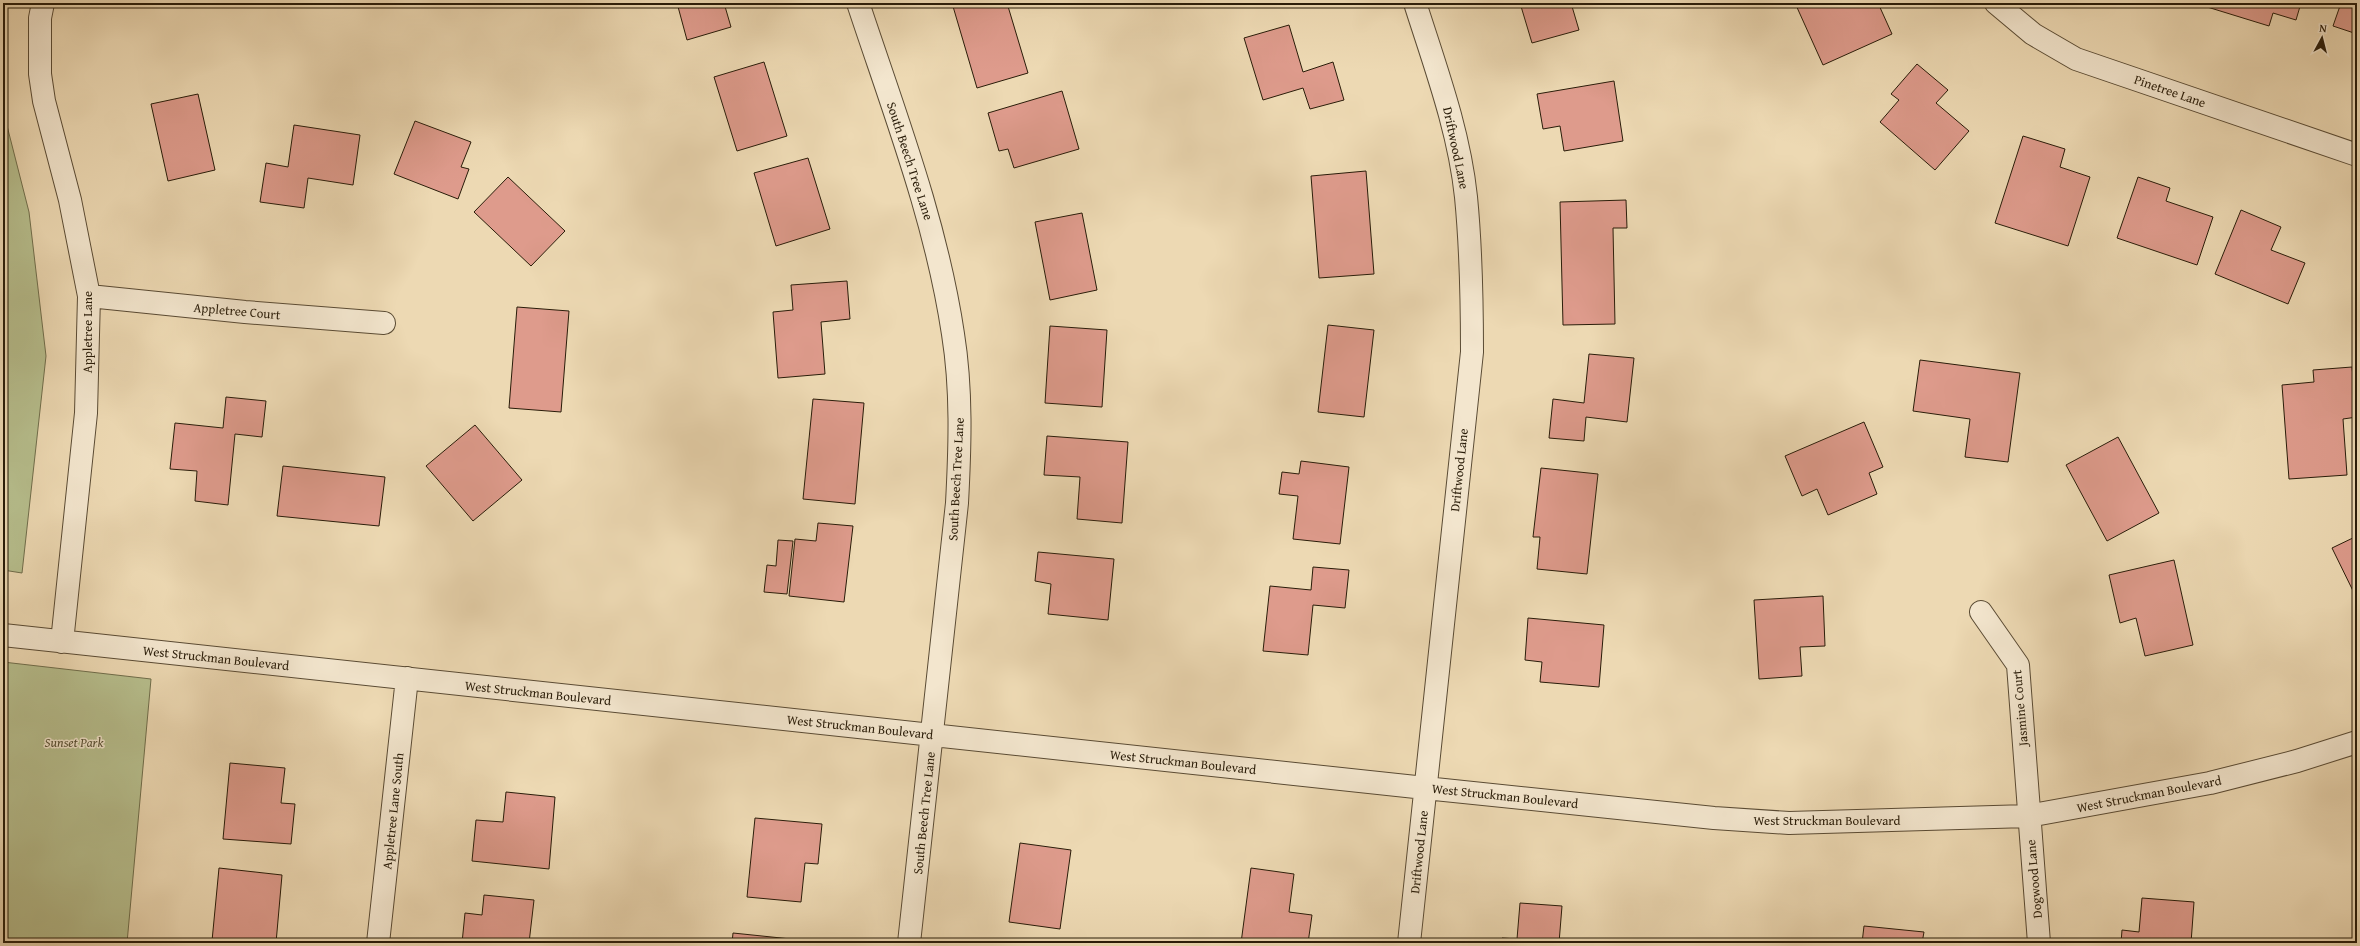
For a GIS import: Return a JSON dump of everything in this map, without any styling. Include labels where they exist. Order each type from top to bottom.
[{"type":"street","name":"Appletree Lane","points":[[43,3],[40,18],[40,74],[44,101],[70,200],[89,296],[86,414],[62,642]]},
{"type":"street","name":"South Beech Tree Lane","points":[[858,3],[920,190],[938,254],[954,334],[958,371],[960,443],[957,503],[909,943]]},
{"type":"street","name":"Driftwood Lane","points":[[1409,943],[1472,352],[1472,284],[1466,196],[1453,126],[1414,3]]},
{"type":"street","name":"Pinetree Lane","points":[[1996,3],[2033,34],[2076,58],[2357,155]]},
{"type":"street","name":"Appletree Court","points":[[89,296],[246,312],[384,323]]},
{"type":"street","name":"Jasmine Court","points":[[1981,612],[2018,665],[2028,816]]},
{"type":"street","name":"West Struckman Boulevard","points":[[3,635],[1425,788],[1714,818],[1789,823],[2028,816],[2151,796],[2210,783],[2297,761],[2357,742]]},
{"type":"street","name":"Appletree Lane South","points":[[378,943],[407,678]]},
{"type":"street","name":"Dogwood Lane","points":[[2028,816],[2039,943]]},
{"type":"green space","points":[[3,110],[29,212],[46,356],[22,573],[3,570]]},
{"type":"green space","name":"Sunset Park","points":[[3,662],[151,679],[127,943],[3,943]]},
{"type":"building","points":[[677,3],[724,3],[731,27],[687,40]]},
{"type":"building","points":[[952,3],[1007,3],[1028,73],[977,88]]},
{"type":"building","points":[[1520,3],[1571,3],[1579,30],[1532,43]]},
{"type":"building","points":[[1795,3],[1878,3],[1892,34],[1823,65]]},
{"type":"building","points":[[2204,3],[2301,3],[2296,20],[2273,13],[2269,26],[2204,6]]},
{"type":"building","points":[[2341,3],[2357,3],[2357,34],[2333,26]]},
{"type":"building","points":[[1289,25],[1303,72],[1333,62],[1344,100],[1310,109],[1303,88],[1263,100],[1244,38]]},
{"type":"building","points":[[764,62],[787,136],[737,151],[714,77]]},
{"type":"building","points":[[1917,64],[1948,90],[1936,103],[1969,131],[1935,170],[1880,122],[1899,100],[1891,94]]},
{"type":"building","points":[[1614,81],[1623,141],[1564,151],[1560,126],[1543,129],[1537,94]]},
{"type":"building","points":[[1062,91],[1079,149],[1014,168],[1008,149],[999,151],[988,113]]},
{"type":"building","points":[[198,94],[215,170],[168,181],[151,104]]},
{"type":"building","points":[[415,121],[471,142],[461,167],[469,169],[458,199],[394,174]]},
{"type":"building","points":[[294,125],[360,135],[353,185],[308,178],[304,208],[260,202],[266,163],[288,167]]},
{"type":"building","points":[[2023,136],[2065,149],[2060,167],[2090,177],[2068,246],[1995,223]]},
{"type":"building","points":[[808,158],[830,229],[776,246],[754,173]]},
{"type":"building","points":[[1366,171],[1374,274],[1319,278],[1311,176]]},
{"type":"building","points":[[508,177],[565,231],[531,266],[474,212]]},
{"type":"building","points":[[2138,177],[2170,188],[2166,201],[2213,217],[2197,265],[2117,238]]},
{"type":"building","points":[[1626,200],[1627,228],[1613,228],[1615,324],[1563,325],[1560,202]]},
{"type":"building","points":[[2241,210],[2281,227],[2271,250],[2305,263],[2288,304],[2215,274]]},
{"type":"building","points":[[1082,213],[1097,290],[1050,300],[1035,222]]},
{"type":"building","points":[[847,281],[850,319],[821,322],[825,374],[778,378],[773,312],[793,310],[791,285]]},
{"type":"building","points":[[517,307],[569,311],[561,412],[509,408]]},
{"type":"building","points":[[1328,325],[1374,330],[1364,417],[1318,412]]},
{"type":"building","points":[[1050,326],[1107,330],[1102,407],[1045,403]]},
{"type":"building","points":[[1589,354],[1634,358],[1627,422],[1586,417],[1584,441],[1549,438],[1553,399],[1584,403]]},
{"type":"building","points":[[1920,360],[2020,373],[2008,462],[1965,457],[1970,419],[1913,411]]},
{"type":"building","points":[[2352,367],[2357,417],[2343,419],[2347,475],[2289,479],[2282,385],[2314,382],[2313,370]]},
{"type":"building","points":[[226,397],[266,401],[262,437],[235,434],[228,505],[195,501],[197,471],[170,469],[175,423],[223,428]]},
{"type":"building","points":[[813,399],[864,403],[855,504],[803,499]]},
{"type":"building","points":[[1864,422],[1883,467],[1869,473],[1877,494],[1828,515],[1817,489],[1802,496],[1785,456]]},
{"type":"building","points":[[475,425],[522,480],[473,521],[426,466]]},
{"type":"building","points":[[1047,436],[1128,442],[1122,523],[1077,519],[1080,477],[1044,475]]},
{"type":"building","points":[[2118,437],[2159,513],[2107,541],[2066,465]]},
{"type":"building","points":[[1301,461],[1349,467],[1340,544],[1293,539],[1298,496],[1279,494],[1282,472],[1299,474]]},
{"type":"building","points":[[283,466],[385,477],[379,526],[277,516]]},
{"type":"building","points":[[1541,468],[1598,474],[1587,574],[1537,569],[1540,537],[1533,537]]},
{"type":"building","points":[[818,523],[853,526],[844,602],[789,596],[795,539],[816,541]]},
{"type":"building","points":[[2357,536],[2357,599],[2332,548]]},
{"type":"building","points":[[778,540],[793,541],[787,594],[764,592],[767,565],[776,566]]},
{"type":"building","points":[[1038,552],[1114,559],[1108,620],[1048,614],[1051,584],[1035,581]]},
{"type":"building","points":[[2174,560],[2193,645],[2145,656],[2136,618],[2120,623],[2109,575]]},
{"type":"building","points":[[1313,567],[1349,570],[1345,608],[1313,605],[1308,655],[1263,651],[1270,586],[1311,590]]},
{"type":"building","points":[[1823,596],[1825,646],[1800,647],[1802,676],[1759,679],[1754,600]]},
{"type":"building","points":[[1528,618],[1604,625],[1599,687],[1540,682],[1542,662],[1525,660]]},
{"type":"building","points":[[230,763],[285,768],[281,803],[295,804],[291,844],[223,839]]},
{"type":"building","points":[[506,792],[555,797],[549,869],[472,861],[476,820],[503,822]]},
{"type":"building","points":[[755,818],[822,824],[818,864],[805,863],[801,902],[747,897]]},
{"type":"building","points":[[1020,843],[1071,850],[1060,929],[1009,922]]},
{"type":"building","points":[[219,868],[282,875],[276,943],[212,941]]},
{"type":"building","points":[[1251,868],[1294,874],[1289,912],[1312,915],[1308,943],[1241,943]]},
{"type":"building","points":[[484,895],[534,900],[529,943],[462,943],[465,913],[482,915]]},
{"type":"building","points":[[2142,898],[2194,902],[2191,943],[2121,943],[2122,930],[2139,932]]},
{"type":"building","points":[[1520,903],[1562,906],[1559,943],[1502,943],[1502,938],[1517,939]]},
{"type":"building","points":[[1864,926],[1924,932],[1922,943],[1862,943]]},
{"type":"building","points":[[733,933],[810,941],[810,943],[732,943]]}]
